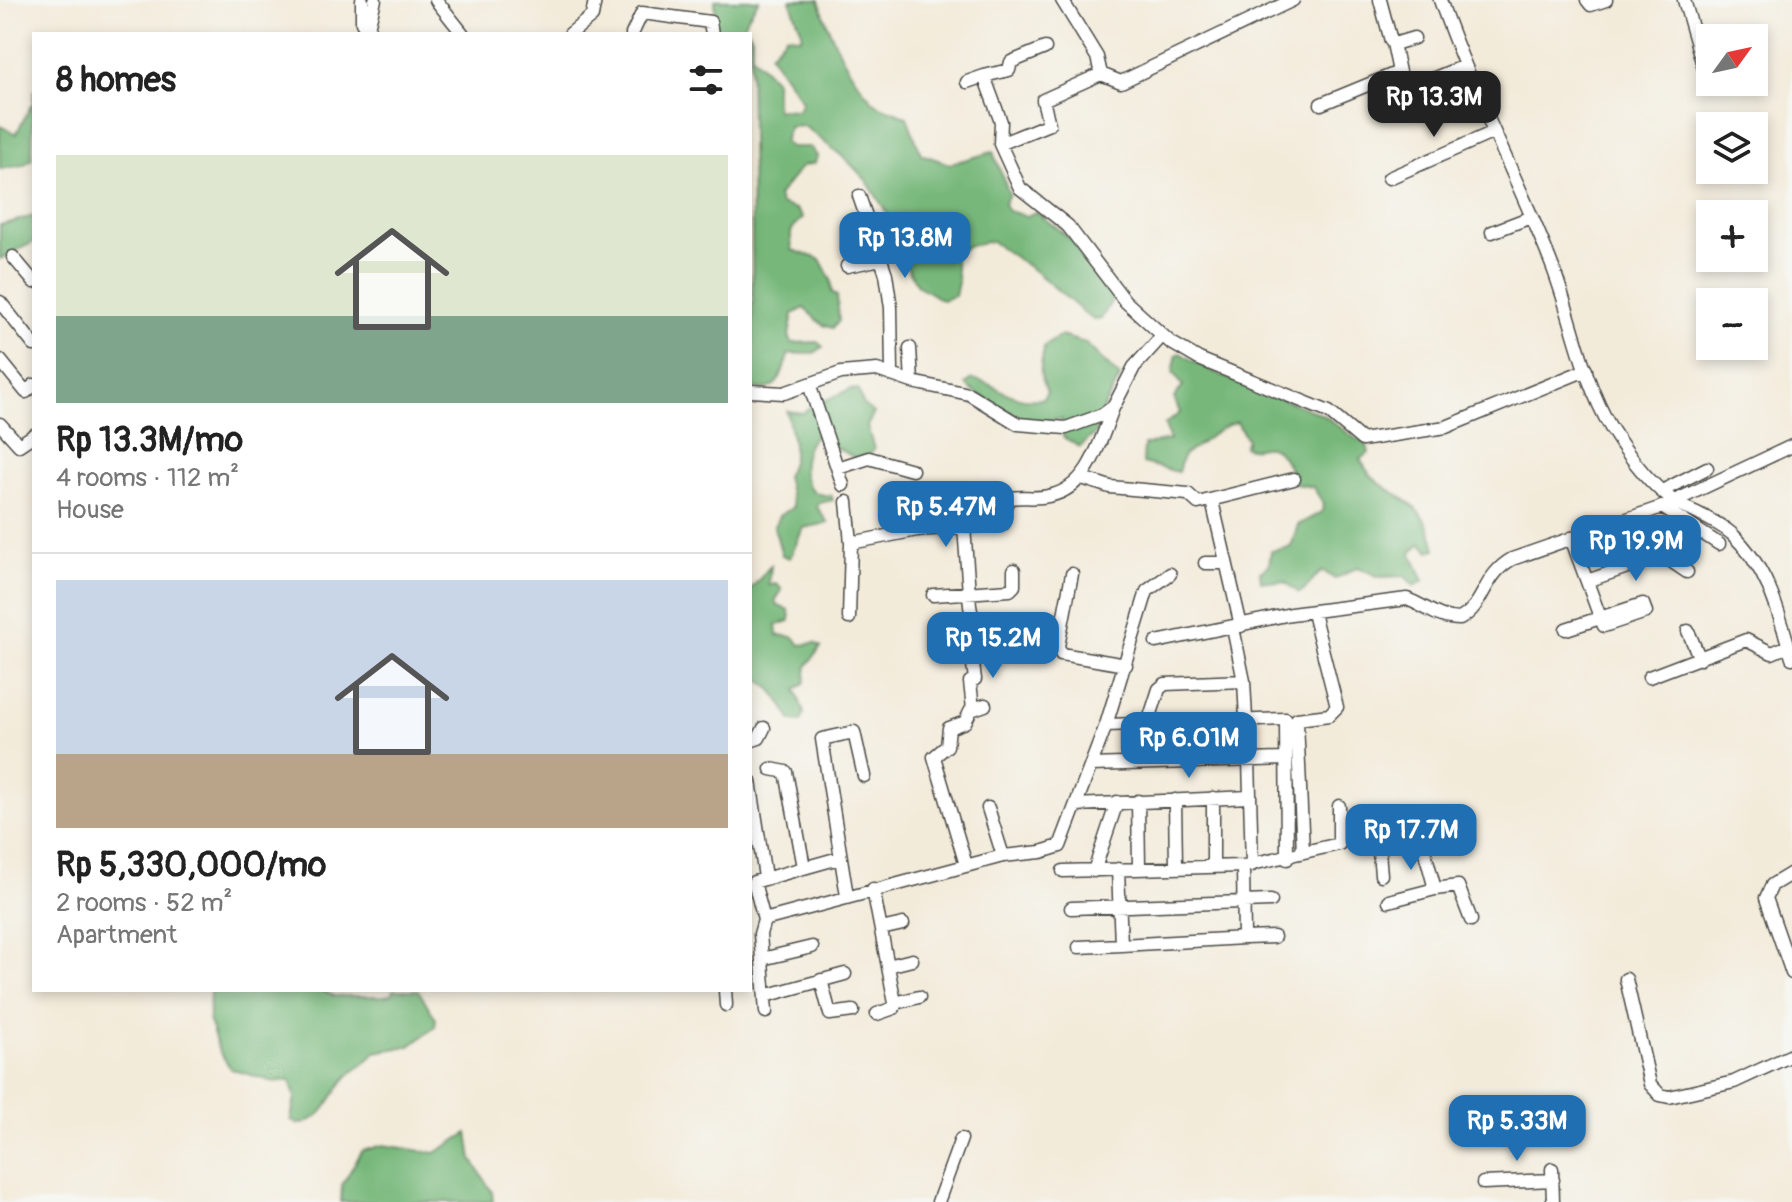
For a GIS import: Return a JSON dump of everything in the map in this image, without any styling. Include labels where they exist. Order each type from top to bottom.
[{"type":"street","points":[[362,0],[362,23],[367,32]]},
{"type":"street","points":[[368,32],[375,0]]},
{"type":"street","points":[[436,0],[461,32]]},
{"type":"street","points":[[572,32],[592,16],[595,0]]},
{"type":"street","points":[[1062,0],[1097,57],[1101,74]]},
{"type":"street","points":[[1000,144],[1049,124],[1043,100],[1101,74],[1121,82],[1293,0]]},
{"type":"street","points":[[1321,104],[1399,72],[1380,0]]},
{"type":"street","points":[[1440,0],[1464,66],[1568,307],[1586,370],[1612,430],[1662,491],[1730,533],[1748,552],[1773,596],[1790,652],[1772,653],[1746,640],[1649,677]]},
{"type":"street","points":[[1587,0],[1591,5],[1606,0]]},
{"type":"street","points":[[1684,0],[1696,41]]},
{"type":"street","points":[[633,32],[642,13],[711,22],[712,32]]},
{"type":"street","points":[[1393,43],[1414,38]]},
{"type":"street","points":[[967,82],[1009,70],[1011,62],[1045,48]]},
{"type":"street","points":[[1425,82],[1464,66]]},
{"type":"street","points":[[984,76],[1001,122],[1000,144],[1014,181],[1068,226],[1157,346],[1199,359],[1329,412],[1362,440],[1446,427],[1586,370]]},
{"type":"street","points":[[1389,178],[1494,132]]},
{"type":"street","points":[[859,196],[881,259],[891,308],[892,373]]},
{"type":"street","points":[[1492,232],[1531,217]]},
{"type":"street","points":[[13,257],[32,280]]},
{"type":"street","points":[[847,266],[881,259]]},
{"type":"street","points":[[0,302],[32,342]]},
{"type":"street","points":[[851,543],[917,530],[1003,524],[1004,507],[1010,498],[1047,497],[1065,490],[1082,478],[1114,406],[1137,364],[1157,346]]},
{"type":"street","points":[[910,348],[912,382]]},
{"type":"street","points":[[0,360],[26,392],[32,387]]},
{"type":"street","points":[[752,391],[784,393],[865,369],[892,373],[912,382],[969,394],[1018,424],[1045,429],[1066,428],[1102,415],[1114,406]]},
{"type":"street","points":[[809,384],[843,485]]},
{"type":"street","points":[[0,424],[19,445],[32,436]]},
{"type":"street","points":[[1156,642],[1407,599],[1423,605],[1435,616],[1460,619],[1476,606],[1497,568],[1551,544],[1662,507],[1792,446]]},
{"type":"street","points":[[838,468],[869,458],[912,470]]},
{"type":"street","points":[[1662,491],[1707,468]]},
{"type":"street","points":[[1082,478],[1110,487],[1188,494],[1198,503],[1294,479]]},
{"type":"street","points":[[1212,501],[1237,627],[1246,719]]},
{"type":"street","points":[[847,502],[851,543],[849,618]]},
{"type":"street","points":[[1662,507],[1719,544]]},
{"type":"street","points":[[964,527],[978,646],[971,650],[975,679],[970,682],[969,691],[979,707],[965,722],[947,731],[947,746],[934,757],[966,865]]},
{"type":"street","points":[[1566,629],[1600,617],[1571,538]]},
{"type":"street","points":[[1587,581],[1662,555],[1687,572]]},
{"type":"street","points":[[1205,563],[1224,563]]},
{"type":"street","points":[[933,595],[1013,589],[1014,570]]},
{"type":"street","points":[[1072,574],[1059,651],[1063,656],[1126,665]]},
{"type":"street","points":[[766,1012],[762,959],[755,935],[764,920],[966,865],[1060,846],[1106,725],[1147,591],[1170,574]]},
{"type":"street","points":[[1106,725],[1291,720],[1329,715],[1337,707],[1313,613]]},
{"type":"street","points":[[1688,631],[1700,659]]},
{"type":"street","points":[[1148,723],[1159,689],[1165,684],[1244,681]]},
{"type":"street","points":[[1287,859],[1285,759],[1291,720]]},
{"type":"street","points":[[1291,720],[1303,852]]},
{"type":"street","points":[[752,740],[759,738],[764,728]]},
{"type":"street","points":[[847,896],[822,739],[854,732],[864,776]]},
{"type":"street","points":[[1091,765],[1285,759]]},
{"type":"street","points":[[1244,938],[1249,760]]},
{"type":"street","points":[[771,769],[786,772],[804,867]]},
{"type":"street","points":[[752,794],[765,877]]},
{"type":"street","points":[[1076,805],[1249,797]]},
{"type":"street","points":[[1213,798],[1213,865]]},
{"type":"street","points":[[1175,800],[1176,866]]},
{"type":"street","points":[[1138,801],[1139,867]]},
{"type":"street","points":[[1094,871],[1117,802]]},
{"type":"street","points":[[1063,871],[1248,866],[1287,859],[1303,852],[1336,846],[1340,840],[1339,806]]},
{"type":"street","points":[[988,808],[1003,856]]},
{"type":"street","points":[[1377,828],[1381,875]]},
{"type":"street","points":[[1339,829],[1416,829],[1435,889]]},
{"type":"street","points":[[764,920],[754,882],[839,858]]},
{"type":"street","points":[[1118,869],[1121,945]]},
{"type":"street","points":[[1792,873],[1772,885],[1766,898],[1792,973]]},
{"type":"street","points":[[1389,901],[1458,886],[1471,920]]},
{"type":"street","points":[[873,889],[895,1003],[894,1008],[877,1014]]},
{"type":"street","points":[[1071,908],[1271,901]]},
{"type":"street","points":[[881,929],[903,924]]},
{"type":"street","points":[[1079,947],[1274,937]]},
{"type":"street","points":[[762,959],[812,947]]},
{"type":"street","points":[[888,966],[912,960]]},
{"type":"street","points":[[765,996],[845,974]]},
{"type":"street","points":[[1626,979],[1650,1084],[1660,1095],[1669,1097],[1734,1082],[1792,1055]]},
{"type":"street","points":[[821,980],[830,1014],[853,1011]]},
{"type":"street","points":[[725,992],[726,1005]]},
{"type":"street","points":[[895,1003],[919,997]]},
{"type":"street","points":[[938,1202],[961,1139]]},
{"type":"street","points":[[1483,1183],[1553,1175],[1553,1202]]},
{"type":"green space","points":[[715,0],[759,0],[744,23],[749,32],[716,32]]},
{"type":"green space","points":[[790,0],[819,0],[847,66],[876,104],[907,117],[921,154],[949,164],[993,152],[1009,194],[1004,204],[1008,211],[1026,216],[1036,212],[1078,245],[1115,295],[1101,319],[1094,320],[1035,271],[991,241],[967,246],[954,256],[958,282],[955,296],[942,300],[917,285],[894,243],[895,226],[867,181],[847,160],[804,126],[789,127],[784,142],[790,147],[810,147],[817,156],[815,163],[802,166],[778,196],[780,204],[796,209],[803,218],[792,231],[792,250],[820,259],[831,280],[832,292],[837,296],[839,321],[833,328],[823,325],[804,308],[793,314],[789,336],[792,343],[818,342],[823,347],[814,353],[789,354],[781,376],[767,389],[752,387],[752,56],[775,80],[776,109],[798,110],[802,101],[770,54],[787,35],[801,38],[802,32]]},
{"type":"green space","points":[[32,104],[32,159],[23,165],[0,169],[0,126],[16,134]]},
{"type":"green space","points":[[32,217],[32,243],[0,259],[0,225]]},
{"type":"green space","points":[[1061,336],[1085,343],[1120,377],[1102,411],[1096,433],[1080,447],[1063,437],[1062,419],[1028,420],[987,400],[966,384],[972,379],[1013,396],[1042,399],[1047,392],[1040,373],[1044,346]]},
{"type":"green space","points":[[1177,354],[1229,379],[1323,415],[1367,445],[1369,453],[1360,459],[1369,473],[1411,505],[1430,529],[1436,549],[1429,551],[1421,543],[1411,552],[1424,581],[1414,586],[1405,576],[1379,577],[1358,567],[1335,579],[1323,571],[1299,593],[1285,582],[1261,581],[1260,571],[1269,565],[1271,551],[1291,547],[1298,525],[1322,512],[1323,503],[1313,487],[1296,484],[1284,459],[1275,450],[1244,446],[1247,440],[1237,422],[1183,455],[1178,472],[1143,463],[1144,445],[1169,440],[1165,424],[1180,413],[1174,398],[1183,386],[1173,372]]},
{"type":"green space","points":[[851,389],[858,390],[863,404],[874,413],[867,426],[874,449],[870,455],[855,458],[815,436],[813,438],[805,456],[804,475],[813,490],[831,495],[833,500],[819,503],[817,507],[828,523],[803,528],[790,558],[782,555],[774,527],[779,516],[793,507],[786,476],[793,451],[787,411],[803,413]]},
{"type":"green space","points":[[771,565],[769,585],[777,584],[782,590],[775,601],[778,606],[789,610],[790,621],[776,625],[777,635],[794,637],[800,645],[815,643],[821,647],[807,666],[805,682],[796,690],[804,713],[801,722],[792,721],[773,691],[752,673],[752,588]]},
{"type":"green space","points":[[210,992],[325,992],[334,996],[385,996],[393,992],[419,992],[436,1019],[435,1027],[410,1046],[375,1052],[347,1077],[316,1118],[298,1124],[291,1120],[295,1097],[290,1080],[274,1082],[231,1069],[218,1049],[209,1020]]},
{"type":"green space","points":[[468,1133],[472,1159],[492,1192],[493,1202],[341,1202],[342,1185],[362,1151],[383,1145],[435,1153]]}]
